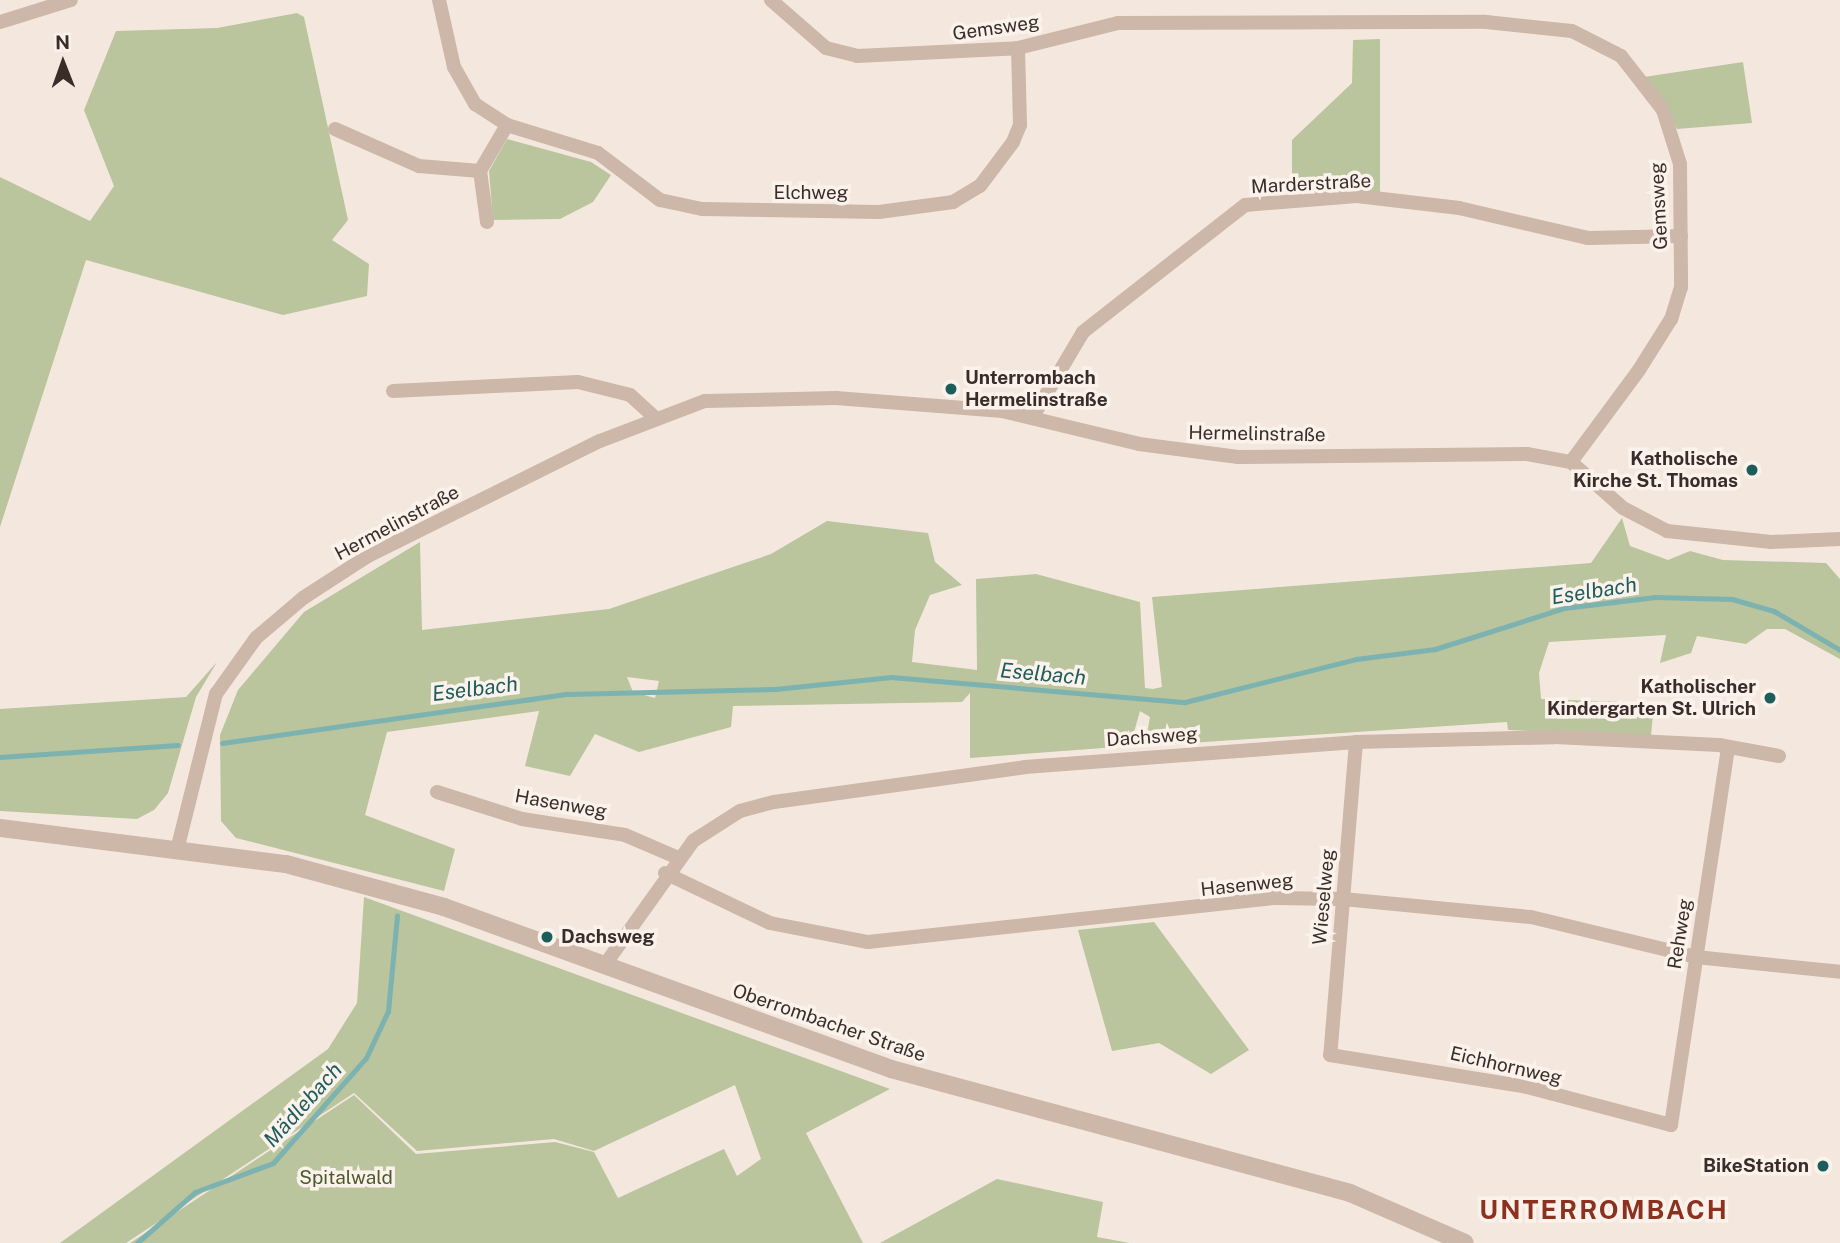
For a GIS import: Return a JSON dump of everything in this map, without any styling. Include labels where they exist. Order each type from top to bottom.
[{"type":"street","points":[[0,22],[71,0]]},
{"type":"street","name":"Elchweg","points":[[439,0],[454,67],[475,104],[507,125],[598,153],[660,200],[702,209],[919,211],[980,186],[1013,142],[1020,125],[1018,48]]},
{"type":"street","name":"Gemsweg","points":[[771,0],[826,48],[857,56],[1018,48],[1118,23],[1486,22],[1572,31],[1621,57],[1663,110],[1680,164],[1681,287],[1671,319],[1571,462]]},
{"type":"street","points":[[487,222],[480,171],[507,125]]},
{"type":"street","points":[[335,129],[419,166],[480,171]]},
{"type":"street","name":"Marderstraße","points":[[1032,418],[1083,332],[1245,205],[1357,196],[1459,208],[1588,238],[1681,236]]},
{"type":"street","points":[[393,391],[578,382],[629,395],[657,419]]},
{"type":"street","name":"Hermelinstraße","points":[[178,846],[216,694],[256,638],[368,556],[600,440],[705,401],[836,398],[1032,418],[1166,450],[1238,457],[1481,452],[1571,462]]},
{"type":"street","points":[[1571,462],[1623,508],[1667,531],[1771,542],[1840,539]]},
{"type":"street","name":"Dachsweg","points":[[604,966],[676,857],[715,825],[774,802],[1025,767],[1356,742],[1555,737],[1779,756]]},
{"type":"street","name":"Wieselweg","points":[[1330,1055],[1356,742]]},
{"type":"street","name":"Rehweg","points":[[1671,1125],[1728,750]]},
{"type":"street","name":"Hasenweg","points":[[437,792],[522,819],[625,835],[676,857]]},
{"type":"street","name":"Oberrombacher Straße","points":[[0,828],[178,846],[286,864],[430,904],[891,1069],[1350,1193],[1465,1243]]},
{"type":"street","name":"Hasenweg","points":[[665,873],[770,923],[868,942],[1275,898],[1343,899],[1531,918],[1696,957],[1840,972]]},
{"type":"street","name":"Eichhornweg","points":[[1330,1055],[1527,1087],[1671,1125]]},
{"type":"green space","points":[[297,13],[304,17],[348,220],[332,240],[369,264],[367,296],[283,315],[86,260],[0,527],[0,177],[90,221],[114,186],[84,110],[116,31],[217,28]]},
{"type":"green space","points":[[1380,39],[1380,192],[1292,192],[1292,140],[1352,83],[1353,40]]},
{"type":"green space","points":[[1743,62],[1752,123],[1677,129],[1644,77]]},
{"type":"green space","points":[[507,139],[591,162],[611,175],[593,202],[560,219],[493,220],[489,171]]},
{"type":"green space","points":[[1622,518],[1630,546],[1668,560],[1690,551],[1723,560],[1826,563],[1840,579],[1840,659],[1785,629],[1767,629],[1746,644],[1697,636],[1691,653],[1660,663],[1666,635],[1549,642],[1539,673],[1541,699],[1654,703],[1651,736],[1508,730],[1507,722],[1145,746],[1150,717],[1140,711],[1130,746],[970,758],[970,693],[962,702],[733,706],[731,727],[639,752],[595,734],[570,776],[525,766],[539,711],[387,732],[365,815],[455,849],[444,891],[236,838],[221,821],[220,735],[238,690],[304,612],[420,542],[422,630],[609,609],[771,554],[827,521],[928,533],[935,562],[962,585],[930,595],[915,630],[912,662],[977,670],[976,579],[1036,574],[1140,602],[1145,688],[1153,689],[1162,687],[1152,597],[1591,563]],"holes":[[[627,677],[659,681],[655,698],[633,692]]]},
{"type":"green space","points":[[217,662],[196,697],[168,793],[154,810],[137,819],[0,811],[0,709],[186,697]]},
{"type":"green space","name":"Spitalwald","points":[[364,897],[890,1089],[806,1133],[863,1243],[130,1243],[354,1095],[416,1154],[555,1142],[594,1152],[618,1198],[724,1149],[737,1176],[761,1159],[735,1085],[594,1151],[554,1139],[417,1151],[354,1093],[126,1243],[60,1243],[328,1049],[357,1003]]},
{"type":"green space","points":[[1154,922],[1249,1050],[1211,1074],[1159,1043],[1112,1051],[1078,930]]},
{"type":"green space","points":[[997,1179],[1103,1202],[1097,1237],[1130,1243],[880,1243]]},
{"type":"waterway","name":"Eselbach","points":[[222,743],[568,694],[775,689],[891,677],[1185,702],[1356,659],[1435,649],[1564,608],[1655,597],[1732,599],[1774,611],[1840,650]]},
{"type":"waterway","name":"Eselbach","points":[[0,757],[178,745]]},
{"type":"waterway","name":"Mädlebach","points":[[137,1243],[195,1192],[273,1163],[366,1058],[388,1011],[397,915]]},
{"type":"place","name":"Unterrombach Hermelinstraße","points":[[951,389]]},
{"type":"place","name":"Katholische Kirche St. Thomas","points":[[1752,470]]},
{"type":"place","name":"Katholischer Kindergarten St. Ulrich","points":[[1770,698]]},
{"type":"place","name":"Dachsweg","points":[[547,937]]},
{"type":"place","name":"BikeStation","points":[[1823,1166]]},
{"type":"district","name":"UNTERROMBACH","points":[[1604,1210]]}]
